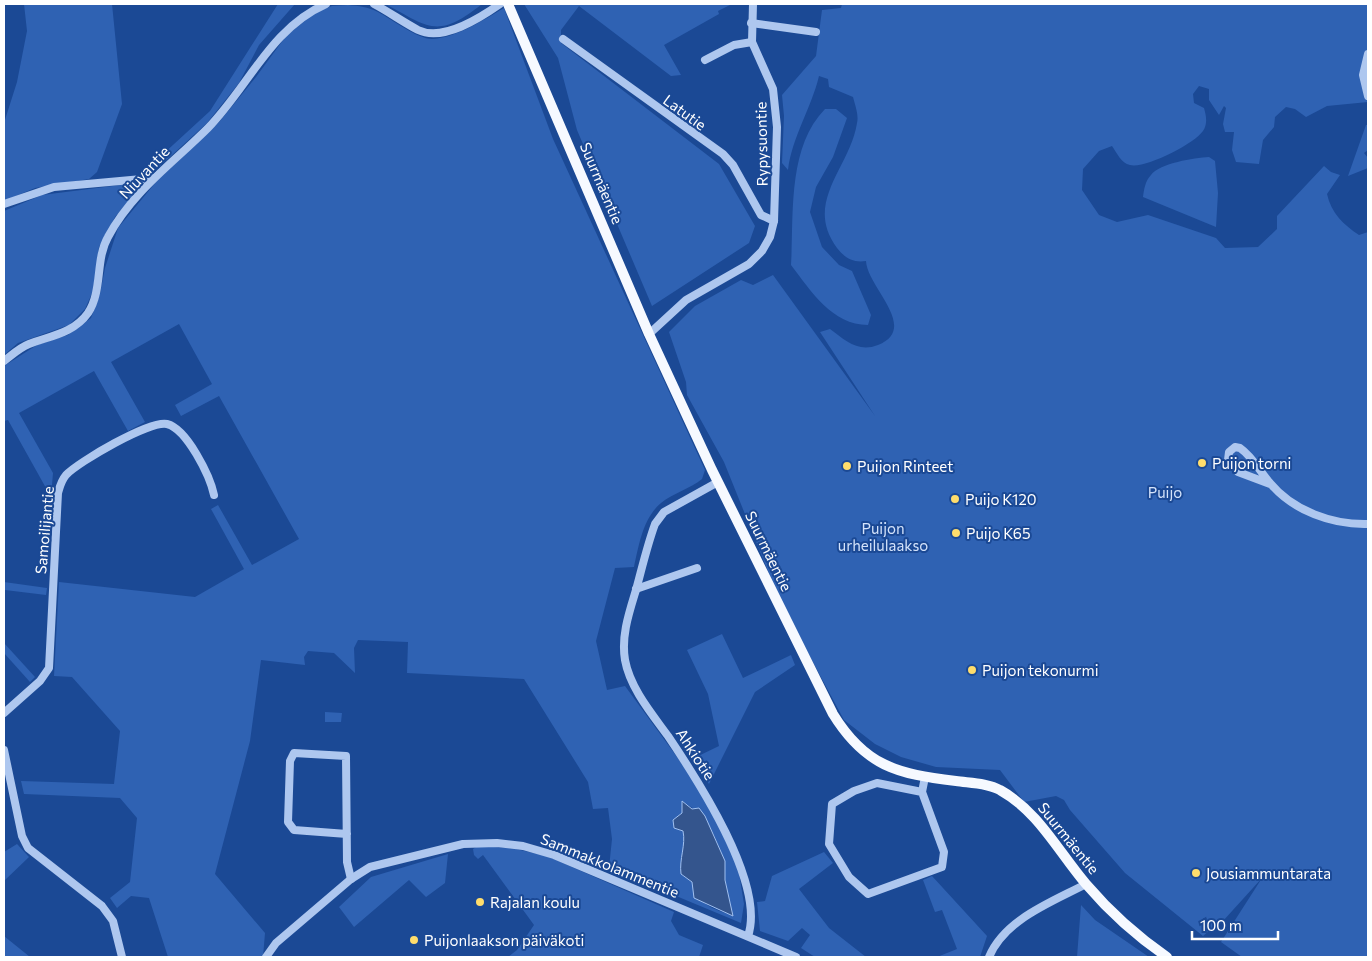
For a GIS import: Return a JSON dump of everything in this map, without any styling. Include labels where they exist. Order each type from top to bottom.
[{"type":"main road","name":"Suurmäentie","points":[[508,4],[649,334],[718,482],[833,714],[846,734],[856,746],[876,761],[891,768],[925,776],[997,788],[1018,800],[1039,822],[1086,884],[1138,934],[1167,957]]},
{"type":"street","name":"Niuvantie","points":[[4,361],[30,344],[66,331],[87,314],[96,293],[107,238],[115,224],[153,178],[208,128],[230,104],[288,28],[304,15],[326,4]]},
{"type":"street","points":[[374,4],[418,30],[438,33],[453,29],[500,4]]},
{"type":"street","name":"Rypysuontie","points":[[649,334],[686,300],[749,264],[764,248],[770,237],[774,221],[777,127],[773,89],[752,42],[752,4]]},
{"type":"street","points":[[751,23],[816,32]]},
{"type":"street","name":"Latutie","points":[[563,39],[723,154],[733,165],[761,215],[774,221]]},
{"type":"street","points":[[705,60],[734,45],[752,42]]},
{"type":"street","points":[[1368,54],[1363,74],[1368,96]]},
{"type":"street","points":[[4,204],[54,187],[153,178]]},
{"type":"street","name":"Samoilijantie","points":[[4,714],[40,681],[49,668],[58,501],[60,486],[65,477],[76,467],[129,436],[155,424],[163,423],[182,432],[204,471],[214,495]]},
{"type":"street","points":[[1270,484],[1238,472],[1228,460],[1229,452],[1235,447],[1244,451],[1270,484],[1293,502],[1323,518],[1346,523],[1368,524]]},
{"type":"street","name":"Ahkiotie","points":[[718,482],[664,512],[655,524],[646,547],[623,642],[625,662],[635,687],[701,785],[746,880],[751,918],[748,936]]},
{"type":"street","points":[[636,589],[696,568]]},
{"type":"street","points":[[4,750],[22,836],[28,848],[102,906],[113,921],[122,957]]},
{"type":"street","points":[[347,834],[294,830],[288,822],[291,757],[294,753],[346,756],[347,834],[346,862],[351,879]]},
{"type":"street","points":[[922,792],[877,783],[854,791],[832,804],[829,844],[849,877],[868,894],[942,867],[944,852],[922,792],[925,776]]},
{"type":"street","name":"Sammakkolammentie","points":[[266,957],[276,943],[351,879],[370,867],[456,845],[497,843],[523,846],[554,855],[796,957]]},
{"type":"street","points":[[989,957],[995,943],[1024,918],[1086,884]]},
{"type":"green space","points":[[24,4],[112,4],[122,104],[97,172],[89,179],[35,188],[4,201],[4,123],[17,82],[27,31]]},
{"type":"green space","points":[[278,4],[295,4],[259,45],[239,83],[207,123],[159,167],[153,169],[149,167],[210,111]]},
{"type":"green space","points":[[385,4],[482,4],[454,22],[443,26],[433,26],[412,19]]},
{"type":"green space","points":[[524,4],[732,4],[718,11],[719,14],[664,45],[681,75],[671,76],[579,6],[561,30],[561,43],[719,164],[755,226],[749,243],[652,306],[577,130],[558,58]]},
{"type":"green space","points":[[842,4],[1368,4],[1368,102],[1327,106],[1306,117],[1295,109],[1286,107],[1275,117],[1274,127],[1263,140],[1259,164],[1236,162],[1232,150],[1234,132],[1225,132],[1223,124],[1226,108],[1224,106],[1219,115],[1209,100],[1209,89],[1199,86],[1193,94],[1194,103],[1204,108],[1206,125],[1198,136],[1180,149],[1137,165],[1130,165],[1124,162],[1112,146],[1099,151],[1083,169],[1082,190],[1099,215],[1117,222],[1148,215],[1216,238],[1225,248],[1258,247],[1277,229],[1277,216],[1324,166],[1331,172],[1340,175],[1327,194],[1335,213],[1343,223],[1359,235],[1368,232],[1368,957],[1242,957],[1221,942],[1262,878],[1213,932],[1210,930],[1203,936],[1125,873],[1070,810],[1064,800],[1056,796],[1024,802],[1000,770],[936,767],[901,757],[875,744],[844,720],[780,601],[724,462],[687,395],[686,382],[669,332],[695,306],[741,280],[753,285],[773,275],[875,416],[820,332],[830,329],[852,344],[871,347],[890,338],[894,328],[893,318],[888,306],[874,283],[866,261],[853,260],[840,252],[828,231],[825,215],[832,185],[853,139],[857,123],[857,113],[853,97],[829,87],[828,79],[819,76],[793,146],[788,170],[782,163],[784,116],[782,95],[816,56],[822,10],[841,8]]},
{"type":"green space","points":[[348,5],[371,9],[413,33],[433,39],[452,35],[479,23],[504,8],[553,139],[705,470],[702,479],[661,503],[655,509],[643,532],[634,567],[615,568],[596,641],[607,690],[625,686],[702,791],[738,867],[744,904],[741,923],[609,868],[612,839],[608,808],[593,809],[588,782],[524,679],[407,673],[408,642],[358,640],[354,648],[355,673],[334,653],[308,651],[304,657],[305,665],[261,660],[250,741],[215,874],[265,933],[263,957],[168,957],[149,898],[131,896],[117,908],[110,898],[130,882],[137,818],[120,798],[24,794],[21,781],[114,784],[120,731],[72,677],[54,676],[59,582],[195,597],[244,569],[211,509],[218,505],[252,565],[299,539],[219,396],[181,416],[175,405],[212,384],[179,324],[111,362],[145,422],[128,431],[94,371],[19,413],[53,473],[51,497],[8,420],[4,421],[4,366],[37,345],[68,335],[91,318],[100,294],[105,268],[118,228],[156,182],[220,121],[286,36],[316,12],[332,6]],"holes":[[[682,801],[694,809],[710,827],[725,861],[725,880],[732,915],[706,904],[697,895],[692,882],[682,875],[683,831],[674,828],[673,821],[682,813]]]},
{"type":"green space","points":[[825,109],[836,109],[847,118],[833,157],[816,187],[810,212],[822,247],[839,265],[852,271],[871,315],[868,325],[855,323],[833,313],[815,295],[791,265],[793,204],[798,162],[804,143],[813,125]]},
{"type":"green space","points":[[1366,125],[1368,125],[1368,150],[1364,153],[1368,158],[1368,168],[1348,176]]},
{"type":"green space","points":[[1209,157],[1215,161],[1218,193],[1216,227],[1143,197],[1147,180],[1155,171],[1169,164]]},
{"type":"green space","points":[[144,182],[115,217],[99,247],[93,291],[85,309],[69,325],[18,343],[4,355],[4,211],[42,195]]},
{"type":"green space","points":[[4,582],[47,588],[46,595],[5,590],[4,618]]},
{"type":"green space","points":[[722,634],[743,678],[791,655],[795,665],[755,692],[709,784],[692,759],[719,746],[708,694],[687,650]]},
{"type":"green space","points":[[4,643],[35,677],[30,682],[4,653]]},
{"type":"green space","points":[[325,712],[342,713],[341,722],[325,722]]},
{"type":"green space","points":[[17,844],[29,857],[4,881],[4,852]]},
{"type":"green space","points":[[478,846],[511,848],[547,856],[674,912],[671,921],[679,935],[703,945],[699,957],[508,957],[517,950],[534,925],[483,855],[478,859],[474,855],[473,849]]},
{"type":"green space","points":[[824,852],[833,863],[799,889],[829,928],[866,957],[815,957],[801,948],[810,935],[802,928],[788,941],[760,931],[757,902],[765,901],[772,876]]},
{"type":"green space","points":[[448,854],[445,883],[426,897],[409,880],[354,927],[339,907],[371,877]]},
{"type":"green space","points":[[932,876],[987,936],[980,957],[937,957],[957,949],[942,910],[935,912],[923,880]]},
{"type":"green space","points":[[1081,905],[1095,920],[1149,957],[1077,957]]},
{"type":"green space","points":[[4,936],[30,957],[4,957]]},
{"type":"shaded area","points":[[682,801],[692,809],[699,808],[705,816],[725,861],[725,880],[733,916],[694,898],[692,882],[681,874],[684,842],[683,831],[674,828],[673,820],[682,813]]},
{"type":"place","name":"Puijon torni","points":[[1202,463]]},
{"type":"place","name":"Puijon Rinteet","points":[[847,466]]},
{"type":"place","name":"Puijo K120","points":[[955,499]]},
{"type":"place","name":"Puijo K65","points":[[956,533]]},
{"type":"place","name":"Puijon tekonurmi","points":[[972,670]]},
{"type":"place","name":"Jousiammuntarata","points":[[1196,873]]},
{"type":"place","name":"Rajalan koulu","points":[[480,902]]},
{"type":"place","name":"Puijonlaakson päiväkoti","points":[[414,940]]},
{"type":"park label","name":"Puijo","points":[[1165,492]]},
{"type":"park label","name":"Puijon urheilulaakso","points":[[883,536]]}]
